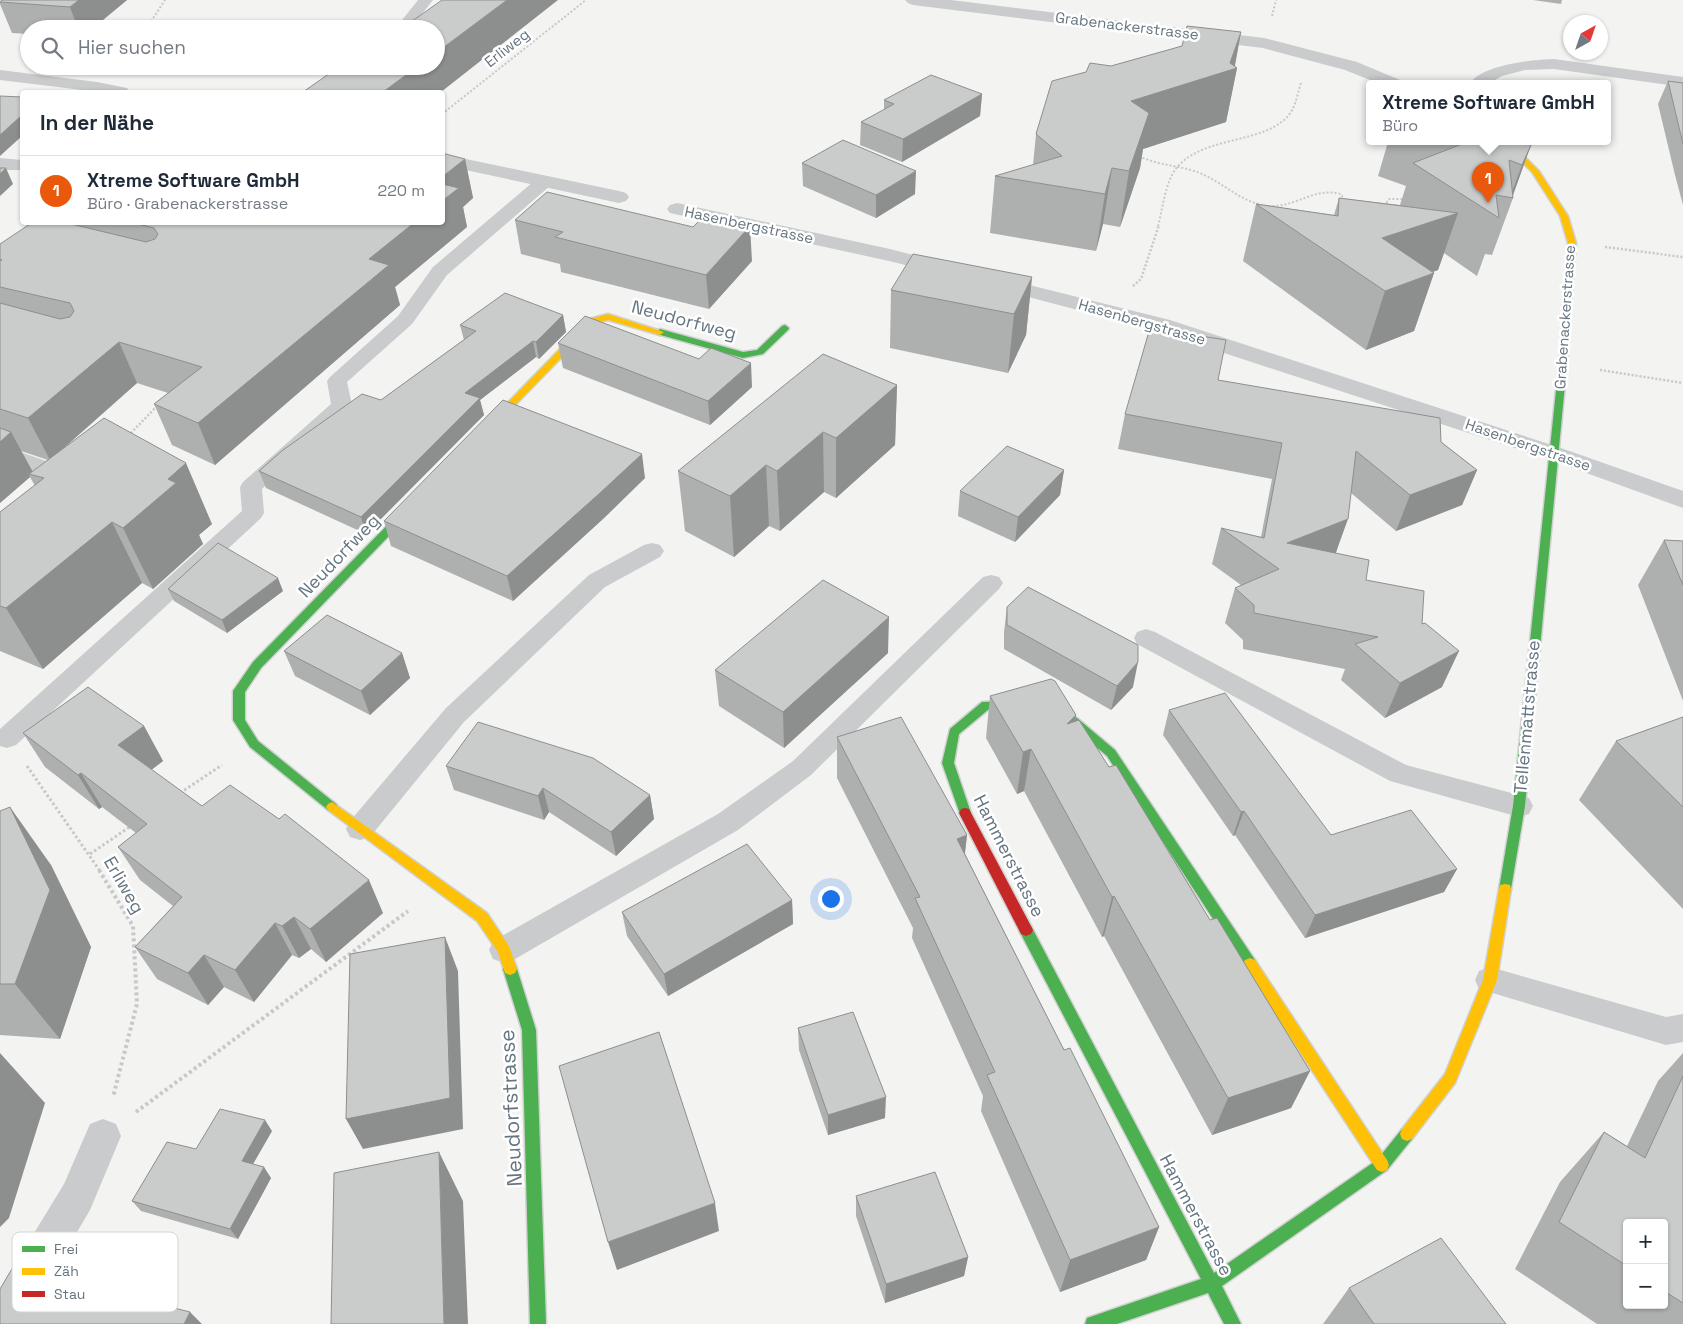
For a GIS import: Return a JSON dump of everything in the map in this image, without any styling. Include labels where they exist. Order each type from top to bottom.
[{"type":"street","name":"Grabenackerstrasse","points":[[913,0],[1264,43],[1351,66],[1384,80]]},
{"type":"street","points":[[0,75],[111,90]]},
{"type":"street","name":"Grabenackerstrasse","points":[[1509,145],[1535,171],[1545,186],[1564,216],[1572,243],[1564,365],[1553,453]]},
{"type":"street","points":[[445,160],[619,197]]},
{"type":"street","points":[[0,164],[20,165]]},
{"type":"street","name":"Hasenbergstrasse","points":[[677,209],[890,255],[1162,325],[1553,453],[1683,500]]},
{"type":"street","name":"Neudorfweg","points":[[480,436],[592,321],[608,317],[743,355],[760,352],[785,328]]},
{"type":"street","points":[[0,452],[47,469]]},
{"type":"street","name":"Tellenmattstrasse","points":[[1093,1324],[1213,1283],[1382,1165],[1450,1078],[1490,980],[1519,806],[1553,453]]},
{"type":"street","name":"Neudorfweg","points":[[254,744],[239,720],[239,690],[257,665],[424,493]]},
{"type":"street","name":"Hammerstrasse","points":[[1232,1324],[1213,1283],[966,816],[948,764],[954,732],[986,706],[1039,704],[1073,721],[1111,753],[1382,1165]]},
{"type":"street","name":"Neudorfstrasse","points":[[254,744],[360,828],[482,917],[504,950],[529,1030],[538,1324]]},
{"type":"street","points":[[56,1232],[77,1197],[103,1136]]},
{"type":"street","points":[[1,1324],[12,1306]]},
{"type":"lane","points":[[409,20],[426,0]]},
{"type":"lane","points":[[1484,80],[1497,73],[1524,65],[1554,64],[1683,82]]},
{"type":"lane","points":[[7,738],[253,512],[251,487],[342,405],[336,382],[405,320],[440,271],[545,181]]},
{"type":"lane","points":[[360,828],[462,709],[597,580],[652,550]]},
{"type":"lane","points":[[504,950],[728,822],[802,768],[991,583]]},
{"type":"lane","points":[[1146,638],[1399,774],[1519,806]]},
{"type":"lane","points":[[1490,980],[1666,1031],[1683,1028]]},
{"type":"path","points":[[151,20],[165,0]]},
{"type":"path","name":"Erliweg","points":[[445,112],[586,0]]},
{"type":"path","points":[[1107,311],[1141,279],[1158,228],[1172,175],[1185,158],[1208,148],[1275,126],[1291,112],[1301,84],[1351,66]]},
{"type":"path","points":[[1135,153],[1147,161],[1197,171],[1259,203],[1275,206],[1322,191],[1331,190],[1341,194],[1349,208]]},
{"type":"path","points":[[1379,213],[1389,199],[1414,200]]},
{"type":"path","points":[[1572,243],[1683,257]]},
{"type":"path","points":[[1564,365],[1683,383]]},
{"type":"path","points":[[127,438],[160,402]]},
{"type":"path","name":"Erliweg","points":[[7,738],[90,854],[133,926],[137,1004],[103,1136]]},
{"type":"path","points":[[172,799],[254,744]]},
{"type":"path","points":[[90,854],[139,821]]},
{"type":"path","points":[[103,1136],[439,887]]},
{"type":"building","points":[[2,0],[79,0],[70,7],[0,2]]},
{"type":"building","points":[[442,0],[507,0],[445,46],[445,20],[414,20]]},
{"type":"building","points":[[1187,26],[1241,32],[1230,63],[1237,68],[1131,101],[1149,113],[1129,171],[1112,168],[1105,194],[995,176],[1062,156],[1036,134],[1052,81],[1086,72],[1090,63],[1111,66],[1182,46]]},
{"type":"building","points":[[327,75],[406,75],[386,90],[306,90]]},
{"type":"building","points":[[931,75],[982,94],[903,139],[861,122],[894,104],[884,100]]},
{"type":"building","points":[[1668,81],[1683,83],[1683,144]]},
{"type":"building","points":[[0,96],[20,97],[20,117],[0,135]]},
{"type":"building","points":[[843,140],[916,171],[876,195],[802,163]]},
{"type":"building","points":[[1459,145],[1531,145],[1522,165],[1509,160],[1513,198],[1496,195],[1499,218],[1413,163]]},
{"type":"building","points":[[445,154],[465,159],[445,175]]},
{"type":"building","points":[[0,168],[6,168],[0,174]]},
{"type":"building","points":[[445,185],[459,188],[445,199]]},
{"type":"building","points":[[547,192],[693,227],[704,216],[750,226],[706,275],[555,237],[563,232],[515,220]]},
{"type":"building","points":[[1339,198],[1458,213],[1382,238],[1434,273],[1385,291],[1256,204],[1338,216]]},
{"type":"building","points":[[28,225],[75,225],[146,242],[155,239],[158,234],[154,228],[142,225],[411,225],[369,259],[389,265],[198,423],[154,404],[202,367],[119,342],[28,418],[0,409],[0,303],[60,319],[70,317],[74,311],[70,303],[0,287],[0,261],[2,260],[0,259],[0,244]]},
{"type":"building","points":[[913,254],[1032,277],[1014,314],[891,290]]},
{"type":"building","points":[[505,293],[563,315],[536,342],[533,341],[465,393],[480,398],[361,517],[259,471],[283,450],[362,394],[381,400],[476,331],[460,325]]},
{"type":"building","points":[[585,316],[699,359],[711,348],[751,363],[708,401],[558,343]]},
{"type":"building","points":[[1150,328],[1226,340],[1218,380],[1440,418],[1441,442],[1477,470],[1410,495],[1356,451],[1348,519],[1287,543],[1369,560],[1366,580],[1424,591],[1422,624],[1425,623],[1459,651],[1400,683],[1355,644],[1378,637],[1254,613],[1254,605],[1235,588],[1279,569],[1221,528],[1264,538],[1282,443],[1125,414]]},
{"type":"building","points":[[823,354],[897,385],[836,438],[823,432],[777,471],[766,465],[730,496],[678,471]]},
{"type":"building","points":[[503,400],[642,454],[507,576],[384,521]]},
{"type":"building","points":[[104,418],[186,463],[168,479],[176,483],[123,528],[112,522],[6,608],[0,606],[0,512],[44,478],[29,474]]},
{"type":"building","points":[[0,428],[11,432],[0,442]]},
{"type":"building","points":[[1007,446],[1064,470],[1018,517],[960,491]]},
{"type":"building","points":[[1664,540],[1683,541],[1683,585]]},
{"type":"building","points":[[218,543],[278,578],[222,620],[168,589]]},
{"type":"building","points":[[823,580],[889,617],[783,712],[715,670]]},
{"type":"building","points":[[1028,587],[1138,645],[1138,662],[1117,686],[1007,625],[1007,607]]},
{"type":"building","points":[[327,615],[402,653],[361,691],[284,651]]},
{"type":"building","points":[[1051,679],[1055,681],[1076,715],[1067,724],[1079,720],[1109,767],[1116,765],[1210,920],[1217,918],[1310,1071],[1228,1098],[1114,896],[1112,897],[1031,749],[1023,752],[990,696]]},
{"type":"building","points":[[88,687],[144,726],[118,745],[202,806],[230,785],[279,819],[285,814],[369,880],[310,929],[294,917],[282,926],[275,923],[235,970],[204,955],[188,973],[135,947],[182,897],[118,847],[147,824],[81,773],[78,775],[23,733]]},
{"type":"building","points":[[1225,693],[1331,835],[1411,810],[1457,869],[1315,915],[1244,811],[1241,812],[1169,710]]},
{"type":"building","points":[[901,717],[967,835],[957,839],[1064,1050],[1070,1048],[1159,1227],[1070,1260],[987,1075],[995,1072],[915,898],[920,897],[837,737]]},
{"type":"building","points":[[1683,717],[1683,807],[1616,741]]},
{"type":"building","points":[[478,722],[593,758],[650,795],[611,832],[543,788],[538,796],[446,766]]},
{"type":"building","points":[[10,807],[50,890],[15,984],[0,984],[0,811]]},
{"type":"building","points":[[747,844],[792,900],[664,974],[622,912]]},
{"type":"building","points":[[445,937],[450,1098],[346,1119],[350,954]]},
{"type":"building","points":[[853,1012],[886,1097],[828,1115],[798,1028]]},
{"type":"building","points":[[659,1032],[715,1203],[608,1242],[559,1066]]},
{"type":"building","points":[[1683,1076],[1683,1303],[1668,1294],[1668,1219],[1623,1219],[1623,1263],[1559,1222],[1604,1132],[1645,1158]]},
{"type":"building","points":[[220,1109],[265,1120],[242,1161],[264,1167],[230,1229],[132,1201],[167,1142],[196,1149]]},
{"type":"building","points":[[439,1152],[444,1324],[331,1324],[334,1173]]},
{"type":"building","points":[[935,1172],[968,1257],[886,1284],[856,1196]]},
{"type":"building","points":[[1441,1238],[1506,1324],[1374,1324],[1349,1288]]},
{"type":"building","points":[[12,1269],[12,1312],[178,1312],[178,1309],[190,1312],[184,1324],[0,1324],[0,1289]]},
{"type":"traffic: fast","points":[[660,332],[743,355],[760,352],[785,328]]},
{"type":"traffic: fast","points":[[1505,889],[1519,806],[1565,342]]},
{"type":"traffic: fast","points":[[332,807],[254,744],[239,720],[239,691],[257,665],[413,505]]},
{"type":"traffic: fast","points":[[965,813],[948,763],[954,732],[986,705],[1039,704],[1073,721],[1111,753],[1250,964]]},
{"type":"traffic: fast","points":[[1026,930],[1233,1324]]},
{"type":"traffic: fast","points":[[510,969],[529,1030],[538,1324]]},
{"type":"traffic: fast","points":[[1093,1324],[1213,1283],[1382,1165],[1407,1134]]},
{"type":"traffic: slow","points":[[1509,145],[1535,171],[1564,216],[1572,243],[1565,342]]},
{"type":"traffic: slow","points":[[486,430],[592,321],[608,317],[660,332]]},
{"type":"traffic: slow","points":[[332,807],[482,917],[504,950],[510,969]]},
{"type":"traffic: slow","points":[[1407,1134],[1450,1078],[1490,980],[1505,889]]},
{"type":"traffic: slow","points":[[1250,964],[1382,1165]]},
{"type":"traffic: jam","points":[[965,813],[1026,930]]},
{"type":"place","name":"Xtreme Software GmbH","points":[[1488,203]]}]
